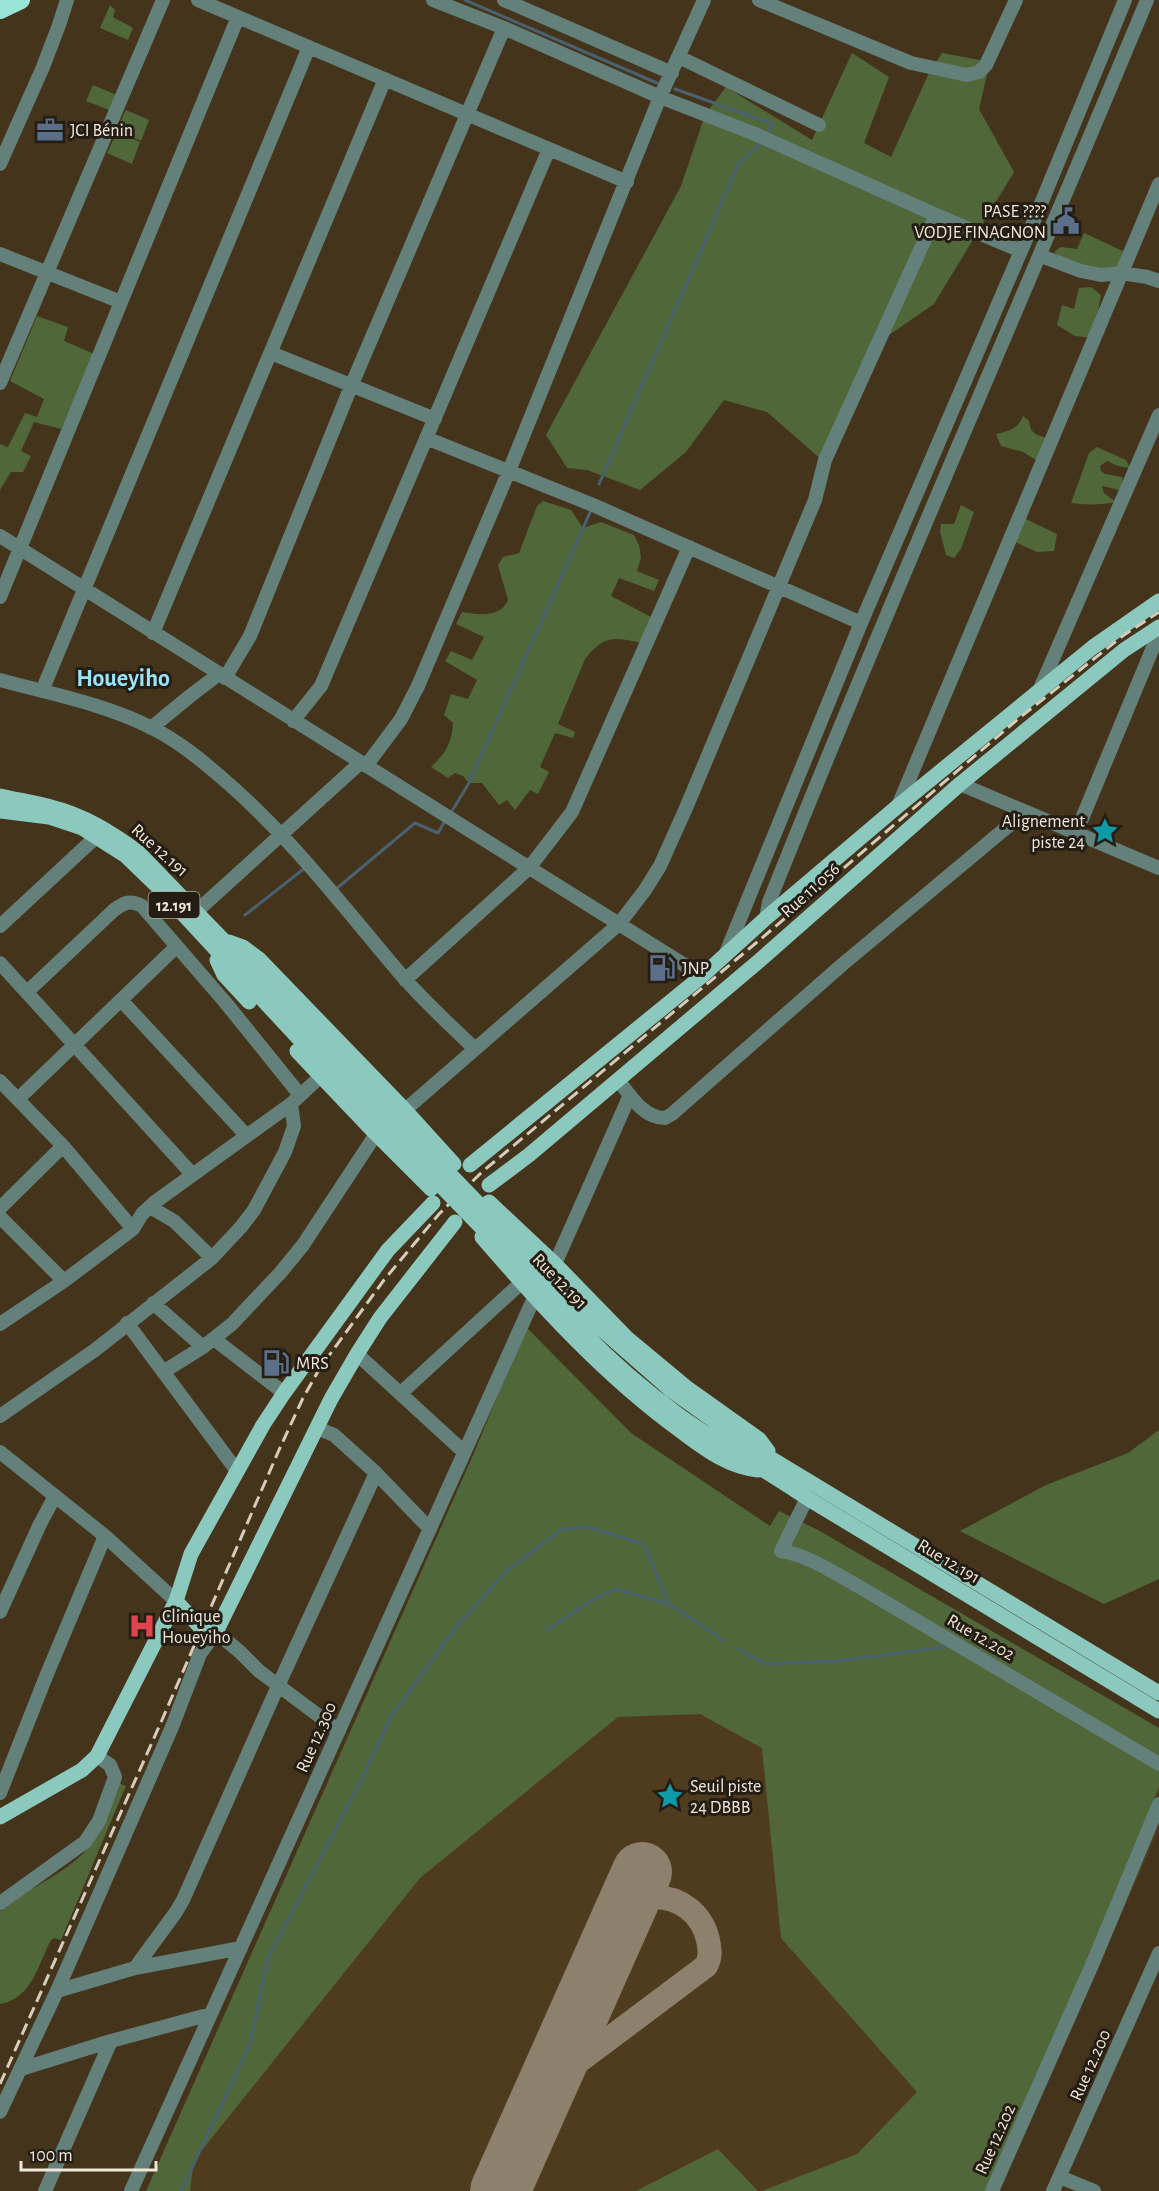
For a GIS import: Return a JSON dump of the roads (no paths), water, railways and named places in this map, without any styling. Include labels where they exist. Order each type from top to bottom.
[{"type":"highway","points":[[0,10],[21,0]]},
{"type":"main road","points":[[470,1165],[702,976],[766,918],[898,806],[1110,634],[1159,601]]},
{"type":"main road","name":"Rue 11.056","points":[[489,1185],[529,1155],[759,961],[960,784],[1124,650],[1159,627]]},
{"type":"main road","name":"Rue 12.191","points":[[0,796],[53,807],[78,816],[113,834],[138,852],[197,911],[218,944]]},
{"type":"main road","name":"Rue 12.191","points":[[0,811],[49,817],[82,828],[97,836],[133,863],[218,944],[585,1324],[613,1362],[680,1415],[713,1439],[770,1464],[1159,1694]]},
{"type":"main road","points":[[454,1164],[259,959],[243,947],[218,944],[220,970],[224,975],[376,1134],[432,1196],[443,1217],[462,1222],[586,1351],[656,1413],[721,1459],[741,1467],[770,1464],[759,1439],[686,1387],[627,1338],[555,1264],[489,1202]]},
{"type":"main road","points":[[0,1817],[82,1770],[97,1756],[176,1601],[191,1554],[284,1393],[388,1250],[432,1196],[439,1173],[454,1164],[470,1165],[482,1172],[489,1185],[489,1202],[481,1214],[462,1222],[380,1318],[357,1354],[317,1428],[216,1632],[201,1628],[176,1601]]},
{"type":"main road","name":"Rue 12.191","points":[[770,1464],[807,1498],[1159,1711]]},
{"type":"street","points":[[0,164],[43,67],[67,0]]},
{"type":"street","points":[[0,383],[163,0]]},
{"type":"street","points":[[198,0],[627,182]]},
{"type":"street","points":[[433,0],[504,28],[660,97],[755,134],[1021,251]]},
{"type":"street","points":[[504,0],[672,73]]},
{"type":"street","points":[[197,911],[281,834],[363,764],[390,735],[414,695],[509,471],[660,97],[704,0]]},
{"type":"street","points":[[759,0],[911,63],[967,75],[979,72],[987,65],[1015,3],[1000,0]]},
{"type":"street","points":[[726,953],[861,623],[1021,251],[1125,0]]},
{"type":"street","points":[[766,918],[769,902],[874,643],[1041,256],[1147,0]]},
{"type":"street","points":[[0,597],[238,17]]},
{"type":"street","points":[[151,728],[190,696],[222,676],[250,636],[352,384],[504,28]]},
{"type":"street","points":[[42,691],[309,47]]},
{"type":"street","points":[[679,57],[819,125]]},
{"type":"street","points":[[153,633],[385,79]]},
{"type":"street","points":[[293,721],[321,686],[549,150]]},
{"type":"street","points":[[898,806],[1159,184]]},
{"type":"street","points":[[405,1110],[619,924],[660,866],[815,500],[825,460],[936,215]]},
{"type":"street","points":[[0,254],[121,302]]},
{"type":"street","points":[[1041,256],[1081,271],[1101,275],[1121,273],[1159,281]]},
{"type":"street","points":[[271,354],[352,384],[435,419]]},
{"type":"street","points":[[1039,693],[1159,415]]},
{"type":"street","points":[[426,438],[689,547],[861,623]]},
{"type":"street","points":[[0,536],[702,976]]},
{"type":"street","points":[[405,980],[529,868],[572,812],[689,547]]},
{"type":"street","points":[[1076,833],[1159,633]]},
{"type":"street","points":[[0,680],[86,702],[151,728],[180,744],[213,770],[281,834],[405,980],[474,1048]]},
{"type":"street","points":[[960,784],[1159,868]]},
{"type":"street","points":[[618,1080],[638,1105],[651,1115],[665,1118],[672,1114],[843,964],[1024,812]]},
{"type":"street","points":[[0,926],[97,836]]},
{"type":"street","points":[[0,1416],[95,1350],[212,1258],[254,1210],[285,1152],[294,1126],[295,1099],[225,1002],[142,906],[133,901],[125,902],[114,910],[27,992]]},
{"type":"street","points":[[18,1099],[176,947]]},
{"type":"street","points":[[0,963],[192,1174]]},
{"type":"street","points":[[121,1000],[246,1135]]},
{"type":"street","points":[[3,1316],[64,1281],[133,1228],[150,1207],[321,1077]]},
{"type":"street","points":[[0,1081],[63,1146],[133,1228]]},
{"type":"street","points":[[555,1264],[630,1095]]},
{"type":"street","points":[[163,1372],[208,1343],[240,1316],[303,1245],[376,1134]]},
{"type":"street","points":[[0,1208],[63,1146]]},
{"type":"street","points":[[150,1207],[174,1221],[212,1258]]},
{"type":"street","points":[[0,1217],[64,1281]]},
{"type":"street","points":[[401,1393],[521,1283]]},
{"type":"street","name":"Rue 12.300","points":[[131,2191],[534,1298]]},
{"type":"street","points":[[153,1303],[208,1343],[284,1393]]},
{"type":"street","points":[[127,1323],[237,1471]]},
{"type":"street","points":[[357,1354],[464,1452]]},
{"type":"street","points":[[317,1428],[334,1435],[376,1473],[430,1529]]},
{"type":"street","points":[[0,1452],[105,1536],[176,1601]]},
{"type":"street","points":[[135,1968],[183,1900],[376,1473]]},
{"type":"street","points":[[0,1612],[55,1496]]},
{"type":"street","name":"Rue 12.202","points":[[807,1498],[780,1551],[793,1552],[809,1559],[858,1586],[1159,1764]]},
{"type":"street","points":[[0,1793],[105,1536]]},
{"type":"street","points":[[0,2112],[57,1991],[172,1727],[200,1654],[216,1632],[278,1686],[339,1731]]},
{"type":"street","points":[[0,1903],[85,1842],[99,1821],[115,1778],[110,1765],[97,1756]]},
{"type":"street","name":"Rue 12.202","points":[[992,2191],[1092,1965],[1159,1804]]},
{"type":"street","points":[[57,1991],[135,1968],[241,1948]]},
{"type":"street","name":"Rue 12.200","points":[[1053,2191],[1153,1982],[1159,1953]]},
{"type":"street","points":[[21,2069],[111,2041],[211,2014]]},
{"type":"street","points":[[45,2191],[111,2041]]},
{"type":"street","points":[[1060,2177],[1094,2191]]},
{"type":"waterway","points":[[465,0],[657,83]]},
{"type":"waterway","points":[[675,89],[773,124],[767,134]]},
{"type":"waterway","points":[[599,484],[739,163],[763,142]]},
{"type":"waterway","points":[[452,811],[469,783],[592,508]]},
{"type":"waterway","points":[[334,888],[336,889],[415,823],[438,833],[446,819]]},
{"type":"waterway","points":[[245,915],[305,868]]},
{"type":"waterway","points":[[181,2191],[250,2044],[268,1958],[361,1781],[390,1718],[460,1622],[507,1571],[562,1529],[587,1527],[644,1544],[669,1604],[725,1641]]},
{"type":"waterway","points":[[547,1630],[592,1600],[615,1589],[669,1604]]},
{"type":"waterway","points":[[739,1649],[764,1664],[837,1661],[951,1646]]},
{"type":"railway","points":[[0,2084],[303,1398],[320,1368],[384,1280],[439,1214],[482,1172],[756,943],[1018,719],[1124,635],[1159,612]]},
{"type":"place","name":"JCI Bénin","points":[[50,130]]},
{"type":"place","name":"PASE ???? VODJE FINAGNON","points":[[1066,221]]},
{"type":"place","name":"Alignement piste 24","points":[[1105,831]]},
{"type":"place","name":"JNP","points":[[662,968]]},
{"type":"place","name":"MRS","points":[[276,1363]]},
{"type":"place","name":"Clinique Houeyiho","points":[[142,1626]]},
{"type":"place","name":"Seuil piste 24 DBBB","points":[[670,1796]]},
{"type":"district","name":"Houeyiho","points":[[123,678]]}]
